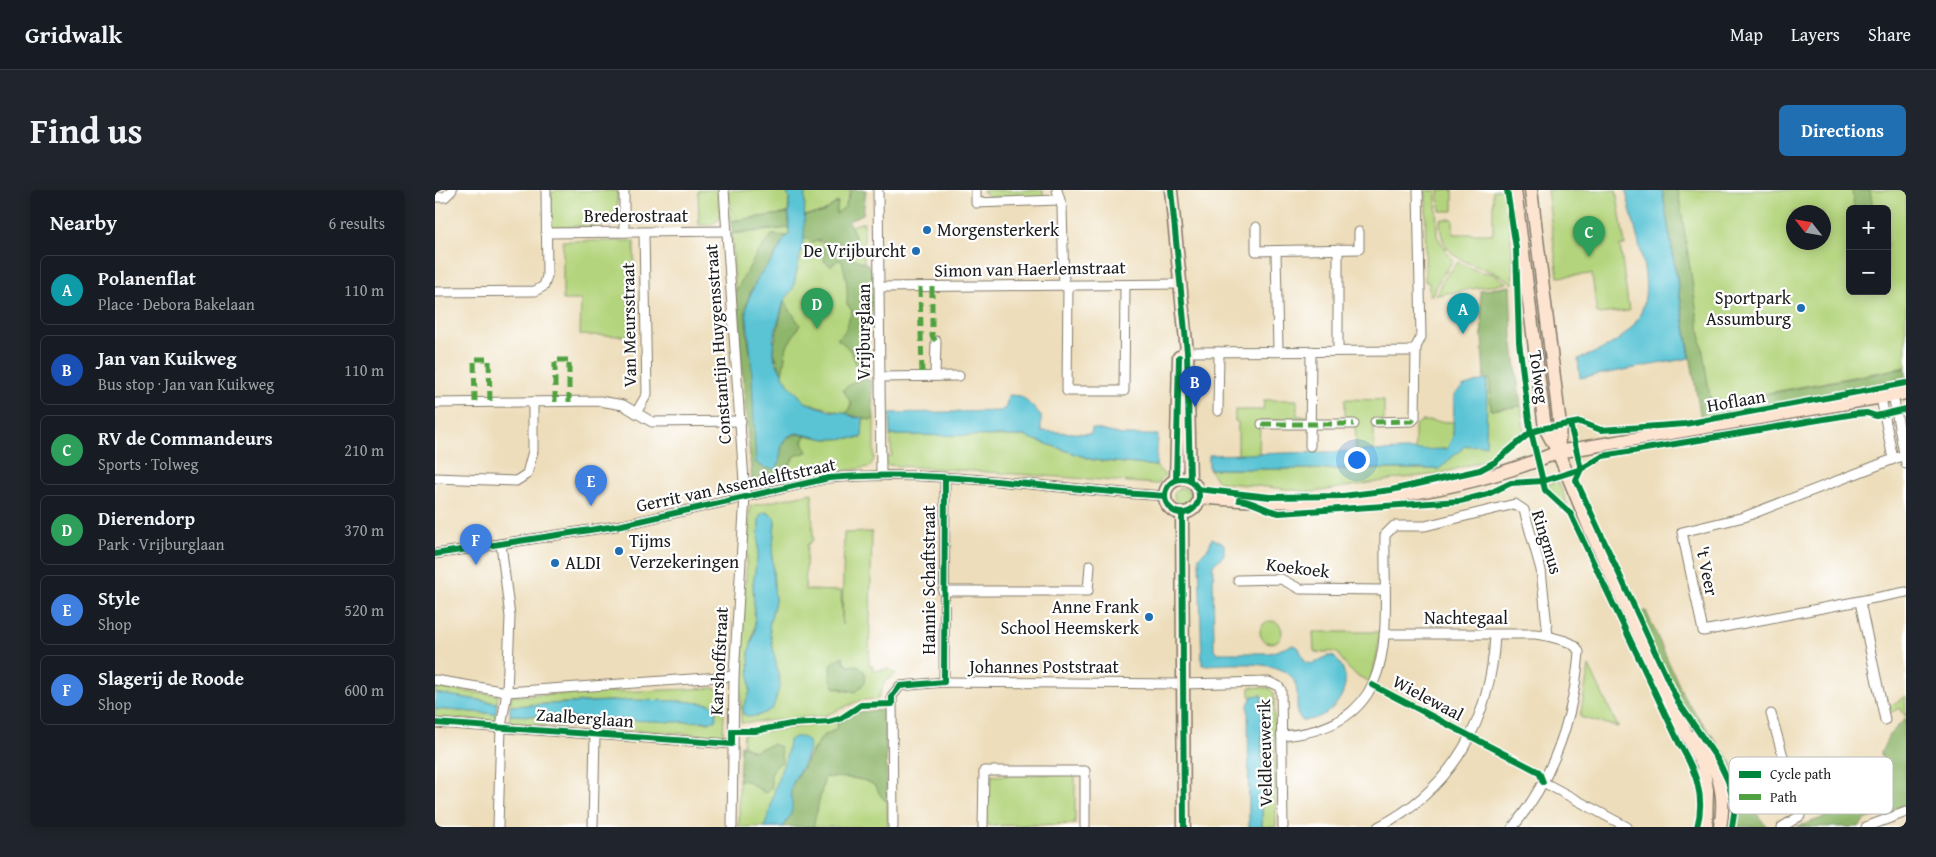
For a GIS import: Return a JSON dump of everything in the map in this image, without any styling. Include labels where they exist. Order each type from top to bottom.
[{"type":"main road","points":[[1171,190],[1180,284],[1190,480],[1197,489],[1199,497],[1193,508],[1182,513],[1170,508],[1165,496],[1166,489],[1176,480],[1190,480]]},
{"type":"main road","name":"Tolweg","points":[[1515,190],[1545,428],[1558,452],[1594,538],[1679,720],[1703,765],[1707,790],[1706,827]]},
{"type":"main road","name":"Tolweg","points":[[1531,190],[1559,418],[1558,452]]},
{"type":"main road","points":[[1176,480],[1183,352]]},
{"type":"main road","name":"Hoflaan","points":[[1558,452],[1894,395]]},
{"type":"main road","points":[[1199,497],[1278,502],[1393,497],[1442,490],[1529,464],[1558,452]]},
{"type":"main road","points":[[1182,513],[1184,827]]},
{"type":"main road","name":"Tolweg","points":[[1686,730],[1706,750],[1720,783],[1724,802],[1720,827]]},
{"type":"street","points":[[435,197],[445,197],[452,190]]},
{"type":"street","points":[[435,292],[535,291],[543,286],[547,276],[546,190]]},
{"type":"street","points":[[624,190],[624,232]]},
{"type":"street","name":"Constantijn Huygensstraat","points":[[724,190],[745,496]]},
{"type":"street","name":"Vrijburglaan","points":[[878,190],[881,474]]},
{"type":"street","points":[[976,190],[976,203],[1059,200]]},
{"type":"street","points":[[1057,190],[1062,207],[1066,286],[1067,391],[1124,391],[1125,285]]},
{"type":"street","points":[[1375,422],[1412,420],[1415,418],[1416,347],[1421,337],[1418,190]]},
{"type":"street","points":[[1256,227],[1256,251],[1359,249],[1359,232]]},
{"type":"street","name":"Brederostraat","points":[[546,233],[726,231]]},
{"type":"street","name":"Van Meursstraat","points":[[636,413],[647,394],[644,233]]},
{"type":"street","points":[[1338,250],[1338,351]]},
{"type":"street","points":[[1277,251],[1277,351]]},
{"type":"street","name":"Simon van Haerlemstraat","points":[[880,287],[1180,284]]},
{"type":"street","points":[[935,376],[936,341]]},
{"type":"street","points":[[1183,352],[1409,351],[1416,347]]},
{"type":"street","points":[[1310,446],[1311,351]]},
{"type":"street","points":[[1218,411],[1219,352]]},
{"type":"street","points":[[880,377],[959,376]]},
{"type":"street","points":[[1894,395],[1905,459]]},
{"type":"street","points":[[1893,460],[1894,395]]},
{"type":"street","points":[[435,402],[613,402],[623,405],[652,422],[741,421]]},
{"type":"street","points":[[435,478],[516,480],[527,474],[533,451],[533,402]]},
{"type":"street","points":[[1261,424],[1354,424]]},
{"type":"street","name":"'t Veer","points":[[1860,602],[1703,631],[1682,532],[1744,516],[1893,460],[1905,459]]},
{"type":"street","name":"Gerrit van Assendelftstraat","points":[[435,554],[622,525],[829,478],[881,474],[1165,496]]},
{"type":"street","name":"Hannie Schaftstraat","points":[[944,682],[945,478]]},
{"type":"street","name":"Karshoffstraat","points":[[732,827],[734,676],[745,496]]},
{"type":"street","name":"Ringmus","points":[[1282,736],[1309,734],[1328,727],[1350,715],[1363,701],[1379,674],[1384,634],[1385,535],[1394,526],[1425,526],[1515,504],[1524,510],[1541,570],[1548,636]]},
{"type":"street","points":[[498,827],[501,727],[507,692],[510,617],[501,544]]},
{"type":"street","points":[[943,591],[1088,591],[1090,565]]},
{"type":"street","name":"Koekoek","points":[[1238,580],[1281,579],[1300,589],[1383,590]]},
{"type":"street","points":[[1885,720],[1860,602],[1906,592]]},
{"type":"street","name":"Nachtegaal","points":[[1384,634],[1535,634],[1548,636]]},
{"type":"street","name":"Wielewaal","points":[[1377,827],[1416,803],[1437,784],[1471,737],[1489,687],[1495,635]]},
{"type":"street","points":[[1513,827],[1543,782],[1566,728],[1574,696],[1579,652],[1576,646],[1570,642],[1548,636]]},
{"type":"street","name":"Zaalberglaan","points":[[435,680],[507,692],[734,676]]},
{"type":"street","name":"Johannes Poststraat","points":[[893,827],[893,696],[900,686],[944,682],[1182,684]]},
{"type":"street","name":"Veldleeuwerik","points":[[1182,684],[1274,683],[1281,690],[1283,827]]},
{"type":"street","points":[[1771,714],[1783,757]]},
{"type":"street","name":"Zaalberglaan","points":[[435,724],[732,744]]},
{"type":"street","points":[[593,827],[595,734]]},
{"type":"street","points":[[983,827],[984,771],[1085,771],[1085,827]]},
{"type":"street","points":[[1543,782],[1627,827]]},
{"type":"street","points":[[1866,827],[1906,812]]},
{"type":"street","points":[[1782,827],[1800,816],[1799,814]]},
{"type":"green space","points":[[557,190],[617,191],[618,225],[551,227],[551,193]]},
{"type":"green space","points":[[698,190],[718,190],[720,219],[711,225],[699,225]]},
{"type":"green space","points":[[729,190],[786,190],[789,198],[788,213],[731,221]]},
{"type":"green space","points":[[805,190],[851,190],[845,207],[836,215],[837,202],[822,213],[803,215]]},
{"type":"green space","points":[[851,190],[866,190],[863,214],[848,221],[855,236],[852,258],[867,264],[874,273],[871,328],[865,331],[862,347],[867,370],[857,373],[851,353],[837,339],[845,331],[852,311],[847,304],[846,282],[842,261],[838,260],[831,266],[824,261],[824,242],[820,240],[811,242],[804,238],[803,215],[822,213],[838,202],[836,214],[845,207]]},
{"type":"green space","points":[[982,190],[1043,190],[1043,197],[989,197]]},
{"type":"green space","points":[[1436,190],[1437,236],[1453,261],[1436,285],[1432,295],[1429,295],[1429,282],[1425,282],[1426,194],[1423,194],[1423,192]]},
{"type":"green space","points":[[1439,190],[1453,190],[1453,211],[1440,211]]},
{"type":"green space","points":[[1493,190],[1505,190],[1512,248],[1513,284],[1502,276],[1455,256],[1447,247],[1442,235],[1440,219],[1453,219],[1453,234],[1493,234]]},
{"type":"green space","points":[[1547,190],[1616,190],[1625,245],[1620,245],[1629,311],[1597,314],[1592,274],[1558,277]]},
{"type":"green space","points":[[1662,190],[1678,190],[1711,404],[1906,368],[1906,378],[1701,419]]},
{"type":"green space","name":"Sportpark Assumburg","points":[[1678,190],[1906,190],[1906,367],[1710,404]]},
{"type":"green space","points":[[1852,190],[1870,190],[1872,205],[1854,205]]},
{"type":"green space","points":[[788,213],[790,228],[732,233],[731,221]]},
{"type":"green space","points":[[864,222],[864,263],[852,258],[855,236],[851,226]]},
{"type":"green space","points":[[790,228],[789,236],[772,235],[735,292],[732,234]]},
{"type":"green space","points":[[772,235],[789,236],[759,278],[748,299],[746,315],[747,334],[756,380],[779,464],[782,446],[792,435],[805,435],[803,442],[807,452],[795,456],[787,469],[796,472],[794,478],[760,487],[752,481],[735,292],[758,252]]},
{"type":"green space","points":[[804,238],[821,242],[835,251],[842,261],[850,284],[857,335],[857,380],[846,414],[805,402],[789,385],[775,361],[784,301],[793,288]]},
{"type":"green space","points":[[563,241],[634,241],[635,336],[580,335],[581,300],[563,300]]},
{"type":"green space","points":[[1458,262],[1478,271],[1494,274],[1507,283],[1436,295],[1441,283]]},
{"type":"green space","points":[[1510,286],[1512,338],[1521,406],[1491,410],[1490,379],[1484,380],[1480,291]]},
{"type":"green space","points":[[784,301],[800,325],[787,346],[782,374],[773,349]]},
{"type":"green space","points":[[862,378],[871,381],[874,419],[870,420],[846,414],[852,404],[843,390]]},
{"type":"green space","points":[[1487,379],[1490,379],[1491,410],[1521,406],[1524,432],[1489,459],[1439,474],[1314,492],[1218,482],[1209,469],[1438,469],[1465,446],[1486,444]]},
{"type":"green space","points":[[1345,399],[1384,400],[1384,420],[1374,420],[1374,451],[1356,452],[1355,421],[1345,420]]},
{"type":"green space","points":[[1264,400],[1297,400],[1297,416],[1307,416],[1306,419],[1260,421],[1259,454],[1238,455],[1238,422],[1235,421],[1235,410],[1263,410]]},
{"type":"green space","points":[[863,417],[870,420],[874,419],[874,459],[870,467],[794,478],[796,472],[786,469],[795,456],[801,453],[805,435],[826,439],[862,438]]},
{"type":"green space","points":[[1422,421],[1454,422],[1453,437],[1447,449],[1415,451],[1415,425]]},
{"type":"green space","points":[[890,435],[1024,436],[1093,460],[1156,466],[1165,475],[1158,484],[887,465],[885,457],[892,456]]},
{"type":"green space","points":[[1558,481],[1568,506],[1552,496],[1546,485]]},
{"type":"green space","points":[[1182,488],[1188,490],[1190,496],[1188,502],[1182,504],[1176,502],[1174,496],[1176,490]]},
{"type":"green space","points":[[812,493],[813,540],[807,545],[805,590],[841,591],[842,625],[844,533],[872,532],[869,665],[873,666],[873,671],[889,669],[896,674],[885,681],[878,699],[861,700],[824,716],[741,723],[740,674],[750,506]],"holes":[[[766,512],[774,517],[775,522],[772,555],[775,601],[769,626],[780,685],[743,707],[750,692],[749,652],[756,621],[753,584]],[[843,660],[849,666],[849,692],[834,687]]]},
{"type":"green space","points":[[1646,611],[1685,699],[1729,759],[1729,776],[1678,704],[1666,682],[1637,613]]},
{"type":"green space","points":[[1271,621],[1279,624],[1282,632],[1279,640],[1271,643],[1263,640],[1260,632],[1263,624]]},
{"type":"green space","points":[[1313,632],[1379,632],[1377,656],[1370,682],[1351,671],[1335,652],[1317,653],[1314,651]]},
{"type":"green space","points":[[843,656],[845,664],[849,666],[857,665],[865,672],[865,682],[856,692],[834,687],[830,676],[832,663]]},
{"type":"green space","points":[[1589,666],[1618,727],[1580,717]]},
{"type":"green space","points":[[1250,687],[1269,688],[1274,693],[1276,827],[1262,827],[1262,696],[1250,697]]},
{"type":"green space","points":[[435,688],[498,695],[497,703],[435,693]]},
{"type":"green space","points":[[715,688],[725,695],[723,736],[509,723],[510,715],[709,722],[711,704],[638,701],[510,706],[511,696]]},
{"type":"green space","points":[[1906,696],[1906,717],[1900,708],[1889,713],[1887,708]]},
{"type":"green space","points":[[435,709],[496,714],[495,721],[435,718]]},
{"type":"green space","points":[[885,710],[887,801],[881,797],[875,786],[865,781],[851,778],[825,777],[813,827],[783,827],[791,814],[790,792],[793,783],[822,737],[836,729],[839,722],[856,712]]},
{"type":"green space","points":[[1906,718],[1906,809],[1900,808],[1893,810],[1893,757],[1882,757],[1881,753],[1889,735]]},
{"type":"green space","points":[[839,722],[836,729],[822,737],[807,758],[788,818],[783,827],[739,827],[739,780],[747,781],[765,793],[773,768],[759,751],[754,751],[743,745],[744,734]]},
{"type":"green space","points":[[772,744],[780,747],[782,762],[773,770],[771,776],[772,788],[765,793],[747,781],[739,780],[741,745],[754,751]]},
{"type":"green space","points":[[1075,773],[1075,824],[990,826],[986,824],[986,776]]},
{"type":"green space","points":[[824,777],[858,779],[875,786],[881,797],[887,801],[888,827],[813,827]]},
{"type":"green space","points":[[1736,814],[1757,814],[1767,827],[1734,827]]},
{"type":"green space","points":[[1834,814],[1882,814],[1864,820],[1859,827],[1796,827]]},
{"type":"water","points":[[786,190],[805,190],[804,238],[793,288],[784,301],[774,336],[773,349],[775,361],[789,385],[805,402],[830,411],[843,412],[856,418],[863,417],[862,438],[826,439],[796,433],[787,437],[782,443],[779,464],[776,469],[765,468],[756,463],[751,357],[746,311],[748,300],[758,277],[774,258],[784,239],[789,235],[789,198]]},
{"type":"water","points":[[1626,190],[1662,190],[1690,358],[1580,378],[1578,359],[1610,345],[1630,329],[1642,311],[1645,291],[1644,268]]},
{"type":"water","points":[[1487,379],[1486,445],[1465,446],[1439,469],[1209,469],[1209,455],[1447,449],[1453,436],[1454,395],[1462,387]]},
{"type":"water","points":[[1008,395],[1021,396],[1041,415],[1041,431],[1091,434],[1092,428],[1122,435],[1158,435],[1156,466],[1093,460],[1024,436],[890,435],[890,413],[1001,411],[1006,407]]},
{"type":"water","points":[[766,512],[774,517],[775,522],[772,555],[775,601],[769,626],[780,685],[773,708],[762,714],[747,716],[743,714],[743,707],[750,692],[749,652],[755,631],[753,584],[758,552],[759,519],[761,514]]},
{"type":"water","points":[[1212,538],[1224,544],[1224,555],[1213,565],[1214,649],[1217,653],[1270,653],[1293,645],[1299,648],[1305,662],[1313,664],[1327,656],[1333,656],[1341,666],[1345,676],[1344,687],[1334,707],[1324,714],[1314,719],[1302,720],[1297,714],[1295,683],[1290,675],[1280,669],[1254,664],[1202,665],[1199,557],[1209,547]]},
{"type":"water","points":[[435,693],[497,703],[496,714],[435,709]]},
{"type":"water","points":[[1262,695],[1262,827],[1249,827],[1248,705],[1252,696]]},
{"type":"water","points":[[633,700],[711,704],[716,710],[716,721],[674,722],[510,715],[510,706]]},
{"type":"water","points":[[795,737],[804,738],[808,742],[809,749],[792,786],[790,817],[783,827],[764,827],[786,757],[789,740]]},
{"type":"marked path","points":[[920,287],[922,376]]},
{"type":"marked path","points":[[932,287],[932,336],[936,341]]},
{"type":"marked path","points":[[475,402],[474,359],[489,359],[490,402]]},
{"type":"marked path","points":[[555,402],[555,360],[569,360],[569,402]]},
{"type":"marked path","points":[[1375,422],[1412,421],[1415,418]]},
{"type":"marked path","points":[[1262,424],[1354,424]]},
{"type":"cycle path","points":[[1171,190],[1187,352],[1190,481]]},
{"type":"cycle path","points":[[1507,190],[1516,248],[1519,342],[1530,428],[1545,490],[1570,513],[1690,763],[1699,794],[1700,805],[1697,827]]},
{"type":"cycle path","points":[[1176,480],[1179,357]]},
{"type":"cycle path","points":[[1197,489],[1270,497],[1343,496],[1391,490],[1480,470],[1495,462],[1531,432],[1545,428],[1580,422],[1601,430],[1685,424],[1906,383]]},
{"type":"cycle path","points":[[1239,500],[1279,513],[1460,501],[1488,494],[1511,483],[1543,481],[1581,469],[1603,456],[1854,414],[1867,413],[1876,416],[1906,409]]},
{"type":"cycle path","points":[[1570,424],[1581,469],[1576,480],[1678,702],[1718,760],[1729,785]]},
{"type":"cycle path","points":[[435,554],[622,525],[829,478],[870,476],[954,478],[1165,496]]},
{"type":"cycle path","points":[[435,723],[732,744],[732,731],[755,731],[791,724],[829,722],[840,719],[861,705],[892,704],[892,696],[900,686],[944,682],[945,478]]},
{"type":"cycle path","points":[[1182,479],[1194,484],[1199,496],[1194,508],[1182,513],[1170,508],[1165,496],[1170,484],[1182,479]]},
{"type":"cycle path","points":[[1182,513],[1184,827]]},
{"type":"cycle path","points":[[1372,685],[1539,772],[1543,782]]},
{"type":"cycle path","points":[[1732,827],[1734,814]]},
{"type":"place","name":"Morgensterkerk","points":[[927,230]]},
{"type":"place","name":"De Vrijburcht","points":[[916,251]]},
{"type":"place","name":"RV de Commandeurs","points":[[1589,257]]},
{"type":"place","name":"Sportpark Assumburg","points":[[1801,308]]},
{"type":"place","name":"Dierendorp","points":[[817,329]]},
{"type":"place","name":"Polanenflat","points":[[1463,334]]},
{"type":"place","name":"Jan van Kuikweg","points":[[1195,407]]},
{"type":"place","name":"Style","points":[[591,506]]},
{"type":"place","name":"Tijms Verzekeringen","points":[[619,551]]},
{"type":"place","name":"ALDI","points":[[555,563]]},
{"type":"place","name":"Slagerij de Roode","points":[[476,565]]},
{"type":"place","name":"Anne Frank School Heemskerk","points":[[1149,617]]}]
